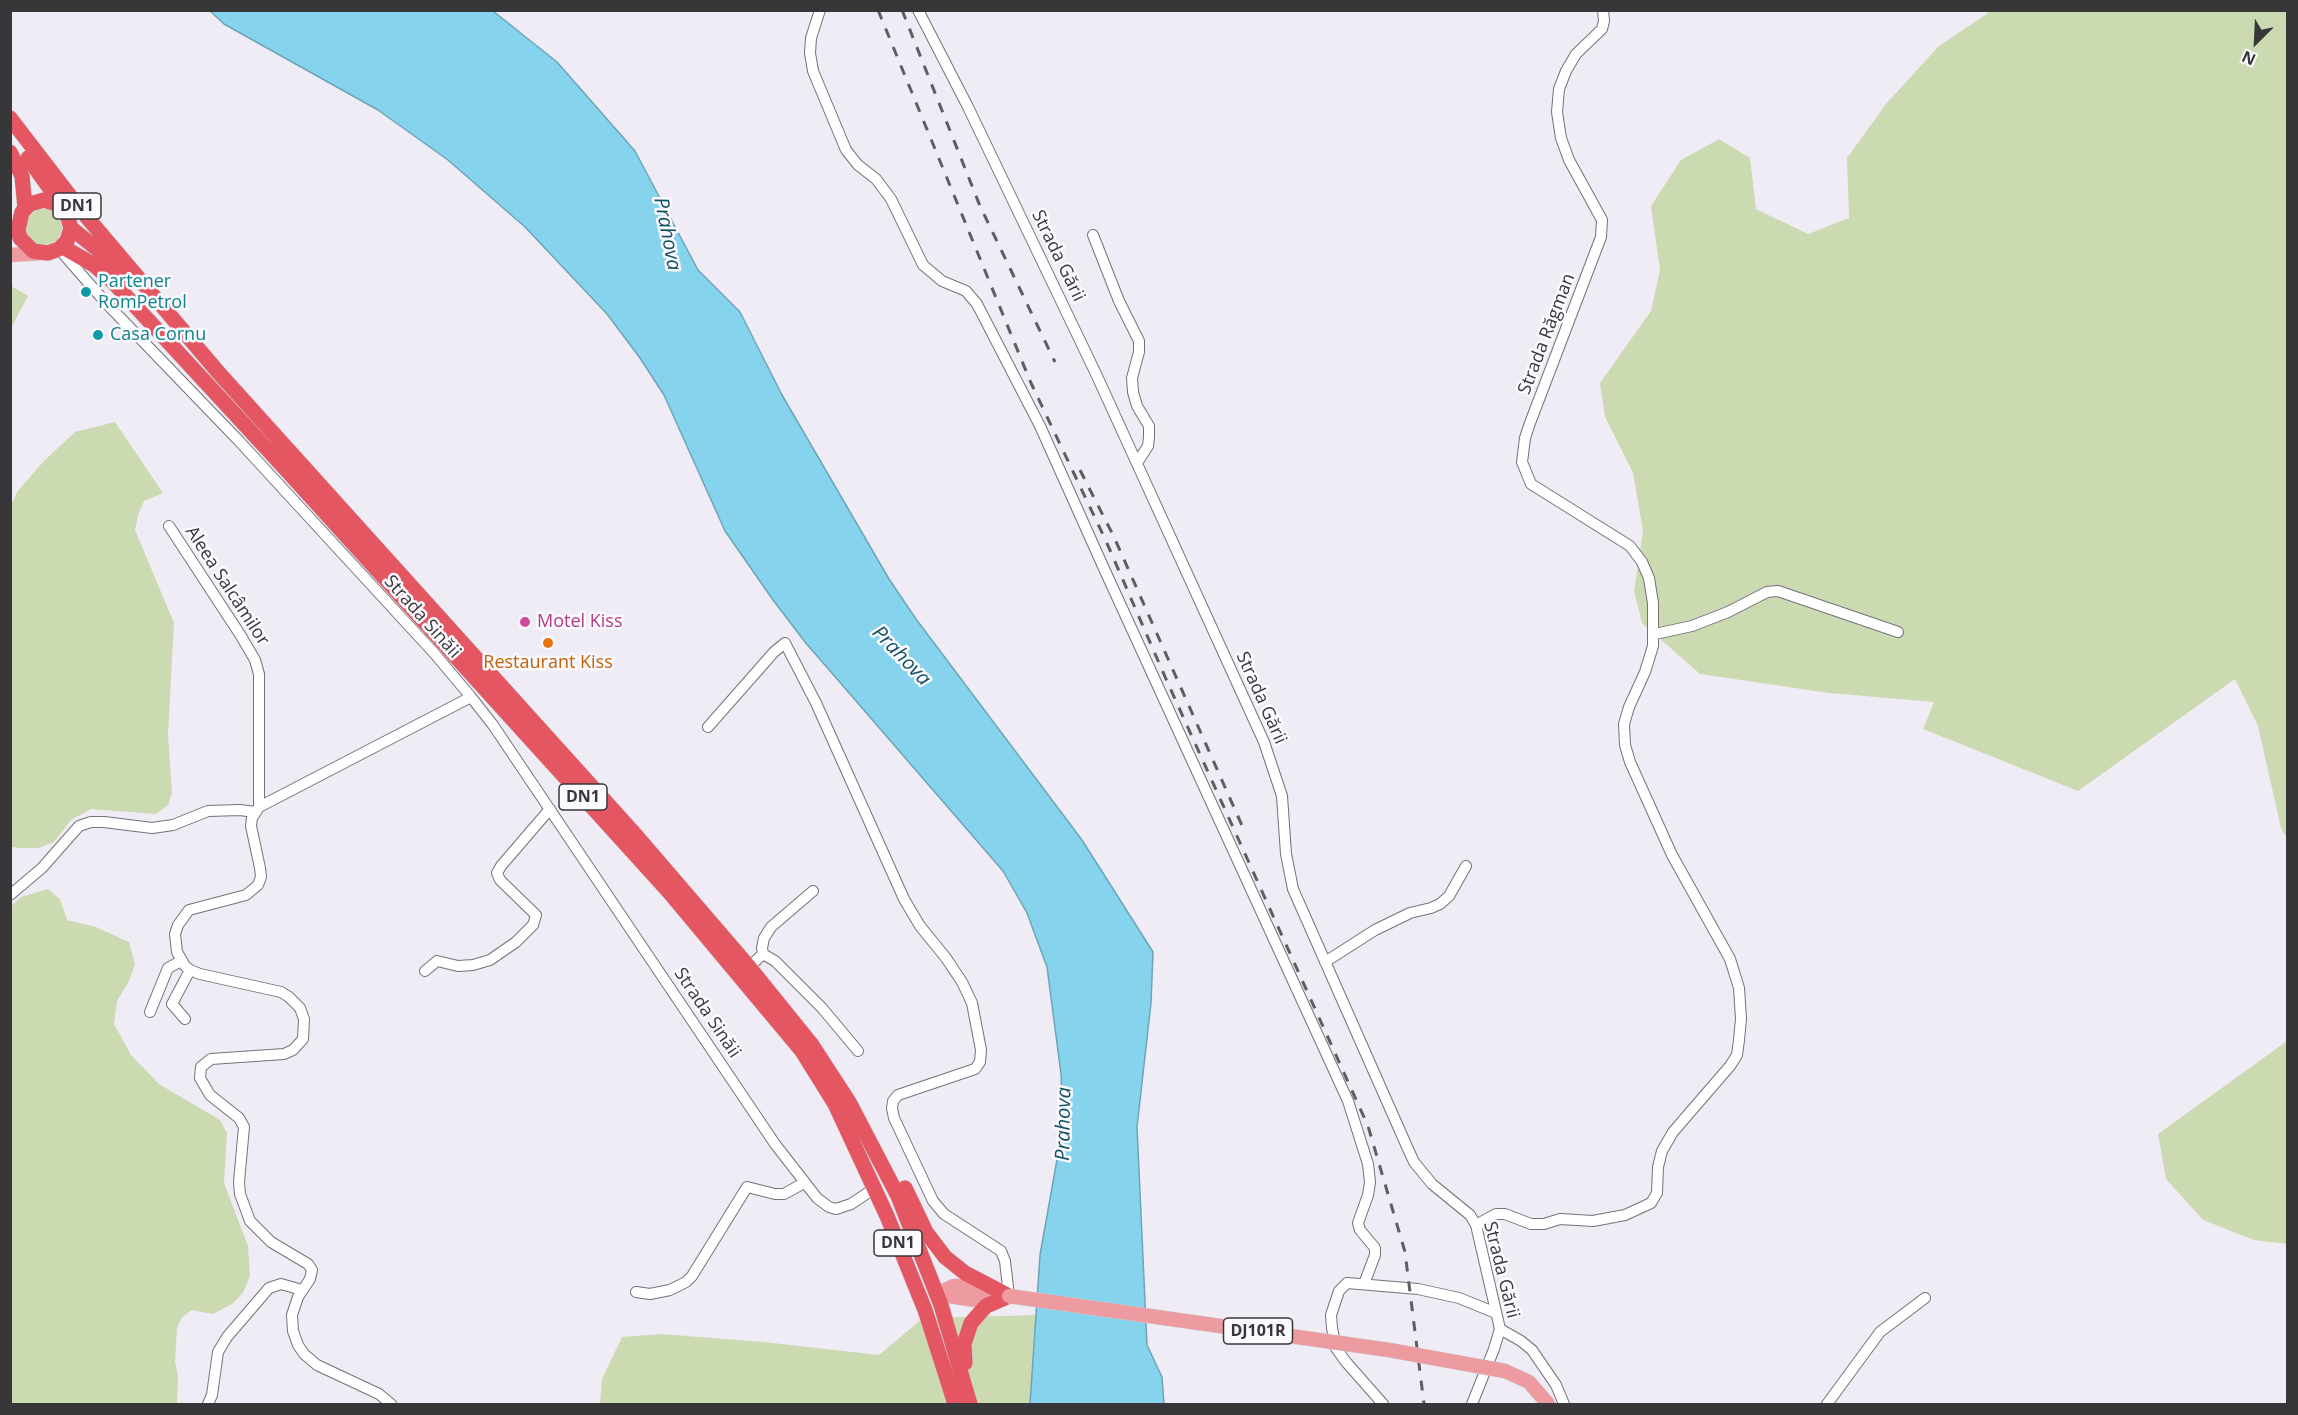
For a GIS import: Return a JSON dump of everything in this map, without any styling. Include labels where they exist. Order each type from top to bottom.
[{"type":"highway","name":"DN1","points":[[10,118],[80,209],[218,372],[632,831],[812,1044],[849,1102],[898,1196],[951,1336],[970,1404]]},
{"type":"highway","name":"DN1","points":[[10,132],[70,219],[70,235],[61,248],[94,265],[113,282],[572,784],[779,1021],[814,1068],[835,1104],[874,1188],[921,1299],[955,1404]]},
{"type":"highway","points":[[10,152],[22,176],[18,220],[20,238],[33,251],[42,253],[61,248]]},
{"type":"highway","name":"DN1","points":[[18,220],[35,202],[44,200],[60,205]]},
{"type":"highway","name":"DN1","points":[[71,228],[110,262],[193,350],[218,372]]},
{"type":"highway","points":[[849,1102],[879,1140],[926,1232],[935,1245],[945,1257],[965,1273],[1009,1296]]},
{"type":"highway","points":[[921,1299],[936,1294]]},
{"type":"highway","points":[[970,1404],[971,1393],[964,1354],[966,1332],[986,1306],[1009,1296]]},
{"type":"main road","points":[[10,255],[42,253]]},
{"type":"main road","name":"DJ101R","points":[[936,1294],[947,1288],[963,1285],[1009,1296],[1389,1350],[1505,1371],[1528,1382],[1548,1404]]},
{"type":"street","points":[[820,10],[811,38],[810,53],[813,70],[846,150],[858,165],[876,179],[891,199],[923,265],[942,280],[966,291],[977,304],[1040,426],[1348,1101],[1368,1164],[1370,1182],[1358,1224],[1360,1230],[1375,1248],[1375,1255],[1364,1284]]},
{"type":"street","name":"Strada Gării","points":[[918,10],[968,107],[1097,376],[1264,742],[1282,796],[1286,854],[1293,889],[1414,1162],[1432,1184],[1470,1215],[1476,1225],[1500,1329],[1472,1404]]},
{"type":"street","name":"Strada Răgman","points":[[1476,1225],[1496,1214],[1505,1214],[1531,1224],[1544,1224],[1560,1219],[1593,1221],[1625,1215],[1651,1203],[1657,1193],[1658,1167],[1662,1151],[1674,1132],[1737,1055],[1741,1019],[1738,988],[1730,959],[1672,855],[1630,762],[1625,745],[1624,724],[1653,646],[1653,603],[1649,578],[1642,562],[1630,546],[1531,484],[1522,462],[1525,438],[1530,423],[1601,237],[1602,220],[1569,160],[1561,138],[1557,112],[1558,89],[1566,71],[1576,54],[1602,29],[1603,10]]},
{"type":"street","points":[[1093,235],[1119,301],[1139,341],[1132,378],[1133,392],[1137,406],[1149,426],[1149,437],[1148,446],[1137,463]]},
{"type":"street","name":"Strada Sinăii","points":[[61,248],[471,697],[550,808],[775,1144],[804,1183],[822,1203],[836,1209],[851,1204],[874,1188]]},
{"type":"street","name":"Aleea Salcâmilor","points":[[169,526],[241,636],[260,674],[257,810],[251,826],[261,877],[258,885],[246,894],[196,907],[184,914],[175,934],[175,943],[181,961]]},
{"type":"street","points":[[1654,634],[1692,626],[1728,612],[1767,592],[1778,591],[1898,632]]},
{"type":"street","points":[[708,727],[774,652],[785,643],[807,684],[904,899],[920,926],[962,982],[972,1003],[981,1050],[980,1062],[975,1069],[898,1095],[893,1101],[892,1108],[894,1118],[933,1201],[944,1214],[1000,1251],[1005,1261],[1009,1296]]},
{"type":"street","points":[[10,895],[42,868],[79,826],[91,822],[104,822],[152,828],[173,825],[208,811],[257,810],[471,697]]},
{"type":"street","points":[[425,971],[437,961],[458,966],[490,960],[516,942],[533,925],[536,915],[500,880],[497,873],[550,808]]},
{"type":"street","points":[[1325,962],[1375,930],[1410,913],[1440,904],[1449,896],[1466,866]]},
{"type":"street","points":[[763,954],[764,938],[771,927],[813,891]]},
{"type":"street","points":[[749,967],[763,954]]},
{"type":"street","points":[[763,954],[775,961],[822,1008],[858,1051]]},
{"type":"street","points":[[150,1012],[168,968],[181,961],[190,970],[200,974],[281,993],[296,1003],[304,1018],[303,1039],[293,1050],[284,1054],[211,1059],[204,1063],[200,1078],[205,1089],[242,1122],[244,1136],[239,1182],[244,1207],[250,1221],[260,1234],[308,1264],[312,1275],[302,1290],[292,1315],[293,1331],[304,1354],[332,1374],[379,1394],[391,1404]]},
{"type":"street","points":[[185,1019],[172,1004],[190,970]]},
{"type":"street","points":[[636,1292],[650,1294],[670,1290],[686,1282],[692,1276],[747,1187],[784,1194],[804,1183]]},
{"type":"street","points":[[1383,1404],[1336,1348],[1331,1315],[1339,1291],[1347,1283],[1418,1288],[1459,1298],[1496,1313]]},
{"type":"street","points":[[208,1404],[212,1395],[218,1352],[226,1337],[269,1288],[281,1284],[302,1290]]},
{"type":"street","points":[[1827,1404],[1880,1332],[1925,1298]]},
{"type":"street","points":[[1500,1329],[1532,1350],[1556,1385],[1564,1404]]},
{"type":"green space","points":[[1991,11],[2287,11],[2287,838],[2281,828],[2258,726],[2235,679],[2078,791],[1923,729],[1934,702],[1829,693],[1700,674],[1642,623],[1634,591],[1643,531],[1633,473],[1605,417],[1600,383],[1651,311],[1660,270],[1651,206],[1681,160],[1719,139],[1750,158],[1756,209],[1808,234],[1849,218],[1847,158],[1886,104],[1939,46]]},
{"type":"green space","points":[[44,209],[57,214],[62,227],[57,240],[44,245],[31,240],[26,227],[31,214]]},
{"type":"green space","points":[[11,286],[28,296],[11,328]]},
{"type":"green space","points":[[115,422],[163,493],[144,501],[135,530],[174,623],[168,734],[172,793],[168,805],[156,814],[91,809],[71,820],[54,842],[38,848],[17,848],[10,846],[11,506],[17,492],[44,461],[75,432]]},
{"type":"green space","points":[[48,889],[60,899],[67,920],[96,927],[129,942],[135,964],[130,979],[117,1001],[114,1024],[131,1055],[159,1084],[220,1120],[227,1133],[224,1183],[248,1246],[250,1276],[243,1293],[232,1304],[213,1314],[192,1310],[182,1317],[177,1328],[175,1361],[178,1376],[177,1404],[11,1404],[11,906],[21,897]]},
{"type":"green space","points":[[2287,1041],[2287,1244],[2254,1240],[2203,1220],[2166,1179],[2158,1134]]},
{"type":"green space","points":[[1038,1315],[1030,1404],[600,1404],[602,1379],[622,1337],[662,1334],[764,1342],[879,1355],[923,1318]]},
{"type":"water","name":"Prahova","points":[[210,11],[493,11],[557,62],[635,151],[698,270],[740,312],[782,395],[889,579],[916,619],[1082,840],[1153,952],[1151,1003],[1137,1127],[1147,1345],[1162,1377],[1164,1404],[1030,1404],[1040,1255],[1063,1126],[1061,1074],[1047,967],[1027,913],[1003,871],[805,642],[773,600],[725,531],[664,395],[607,314],[525,227],[448,160],[378,110],[224,24]]},
{"type":"railway","points":[[878,10],[1031,383],[1106,541],[1368,1126],[1405,1252],[1424,1404]]},
{"type":"railway","points":[[902,10],[980,206],[1055,362]]},
{"type":"railway","points":[[1080,470],[1114,537],[1244,830]]},
{"type":"place","name":"Partener RomPetrol","points":[[86,292]]},
{"type":"place","name":"Casa Cornu","points":[[98,335]]},
{"type":"place","name":"Motel Kiss","points":[[525,622]]},
{"type":"place","name":"Restaurant Kiss","points":[[548,643]]}]
